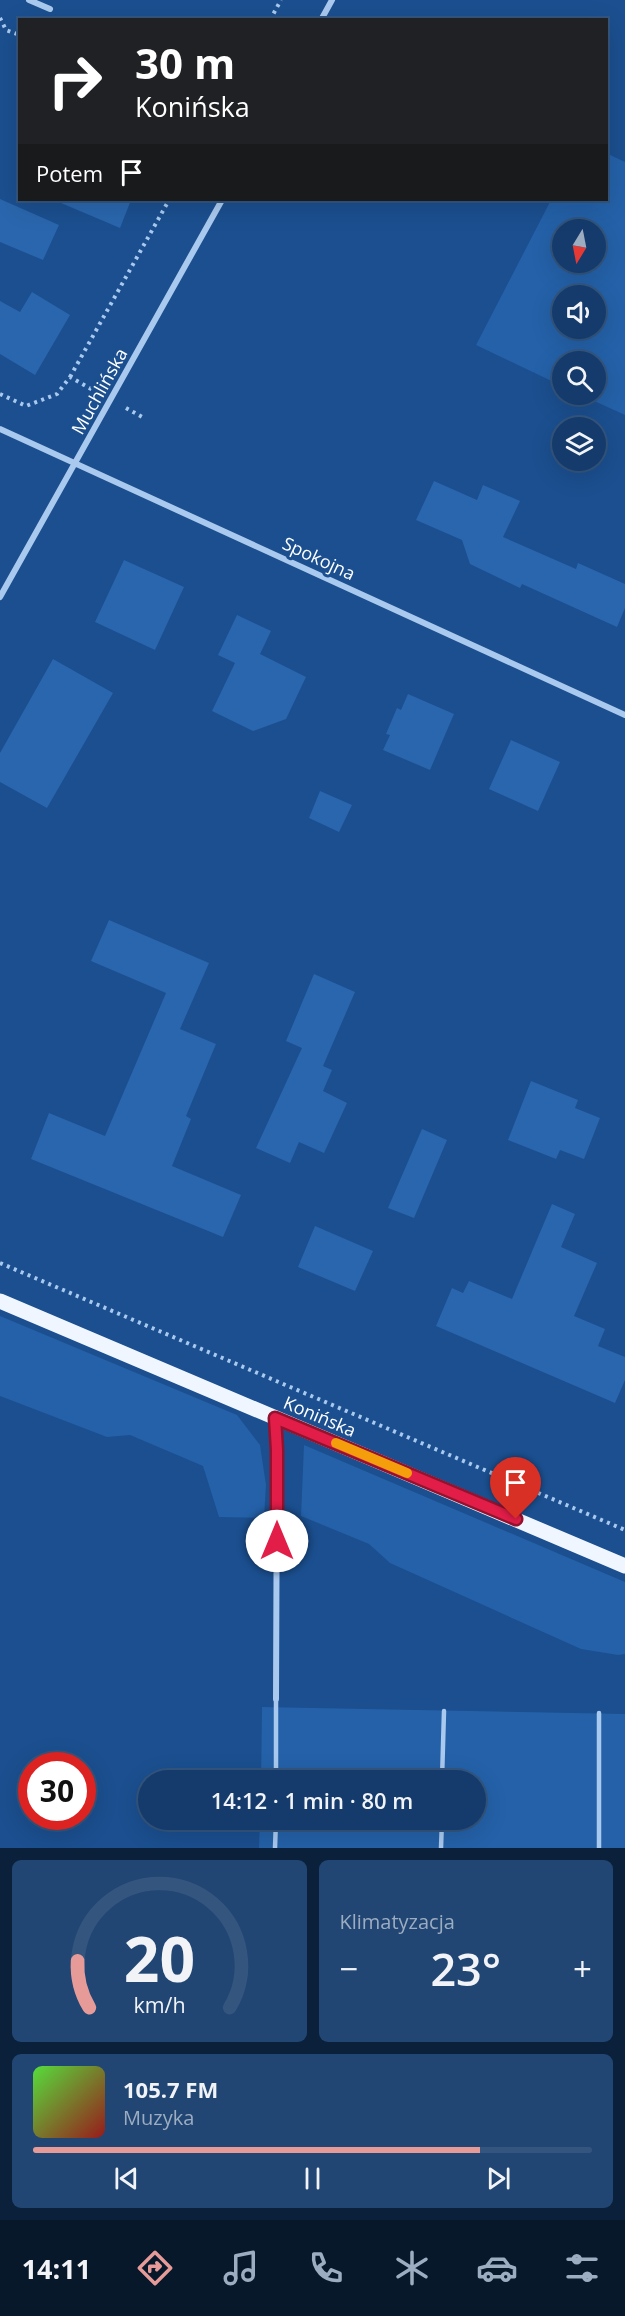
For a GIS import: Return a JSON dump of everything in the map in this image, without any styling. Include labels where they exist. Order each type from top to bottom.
[{"type":"main road","name":"Konińska","points":[[0,1301],[625,1566]]},
{"type":"street","points":[[29,0],[50,9]]},
{"type":"street","points":[[322,18],[332,0]]},
{"type":"street","name":"Muchlińska","points":[[0,597],[221,201]]},
{"type":"street","name":"Spokojna","points":[[0,429],[625,715]]},
{"type":"street","points":[[275,1418],[277,1450],[276,1699]]},
{"type":"lane","points":[[276,1699],[276,1770]]},
{"type":"lane","points":[[442,1770],[444,1711]]},
{"type":"lane","points":[[599,1713],[599,1848]]},
{"type":"lane","points":[[275,1848],[276,1830]]},
{"type":"lane","points":[[441,1848],[442,1830]]},
{"type":"path","points":[[271,18],[281,0]]},
{"type":"path","points":[[0,18],[6,30],[18,34]]},
{"type":"path","points":[[0,394],[26,405],[57,394],[70,377],[168,201]]},
{"type":"path","points":[[70,377],[144,418]]},
{"type":"path","points":[[0,1263],[625,1530]]},
{"type":"shaded area","points":[[608,154],[625,162],[625,415],[603,405],[606,405],[606,351],[552,351],[552,381],[476,345],[550,201],[608,201]]},
{"type":"shaded area","points":[[0,1316],[237,1415],[260,1445],[266,1485],[264,1518],[219,1517],[203,1466],[130,1435],[107,1437],[0,1396]]},
{"type":"shaded area","points":[[304,1445],[625,1582],[625,1654],[581,1649],[390,1563],[369,1544],[301,1516]]},
{"type":"shaded area","points":[[262,1707],[625,1714],[625,1848],[259,1848],[260,1830],[486,1830],[486,1770],[261,1770]]},
{"type":"building","points":[[0,199],[59,225],[43,260],[0,242]]},
{"type":"building","points":[[56,201],[131,201],[120,228]]},
{"type":"building","points":[[32,292],[70,315],[35,375],[0,354],[0,301],[20,312]]},
{"type":"building","points":[[434,481],[477,500],[483,485],[520,501],[503,537],[576,569],[578,563],[625,584],[625,608],[617,627],[522,584],[520,588],[470,564],[462,540],[416,520]]},
{"type":"building","points":[[124,560],[184,587],[155,650],[95,622]]},
{"type":"building","points":[[237,615],[271,631],[260,654],[306,677],[286,719],[253,731],[212,711],[235,663],[218,655]]},
{"type":"building","points":[[53,659],[113,693],[47,808],[0,782],[0,753]]},
{"type":"building","points":[[408,694],[454,714],[430,770],[383,750],[390,735],[386,734],[397,708],[401,710]]},
{"type":"building","points":[[511,740],[560,762],[538,811],[489,789]]},
{"type":"building","points":[[320,791],[352,805],[339,832],[309,818]]},
{"type":"building","points":[[109,920],[209,963],[180,1029],[216,1044],[186,1116],[191,1119],[172,1166],[241,1195],[223,1237],[31,1159],[49,1113],[105,1136],[166,993],[91,961]]},
{"type":"building","points":[[314,974],[355,992],[323,1066],[332,1070],[323,1091],[347,1103],[324,1153],[299,1142],[290,1163],[256,1148],[302,1048],[286,1041]]},
{"type":"building","points":[[531,1081],[578,1100],[575,1108],[600,1118],[584,1159],[560,1150],[556,1159],[508,1140]]},
{"type":"building","points":[[422,1129],[447,1140],[414,1218],[388,1208]]},
{"type":"building","points":[[552,1204],[575,1214],[561,1247],[597,1263],[574,1316],[605,1329],[598,1346],[625,1357],[625,1380],[615,1403],[436,1326],[452,1288],[463,1293],[469,1281],[512,1299]]},
{"type":"building","points":[[315,1226],[373,1251],[355,1291],[298,1267]]},
{"type":"slow traffic","points":[[336,1443],[407,1473]]},
{"type":"route","points":[[277,1541],[275,1418],[516,1519]]}]
